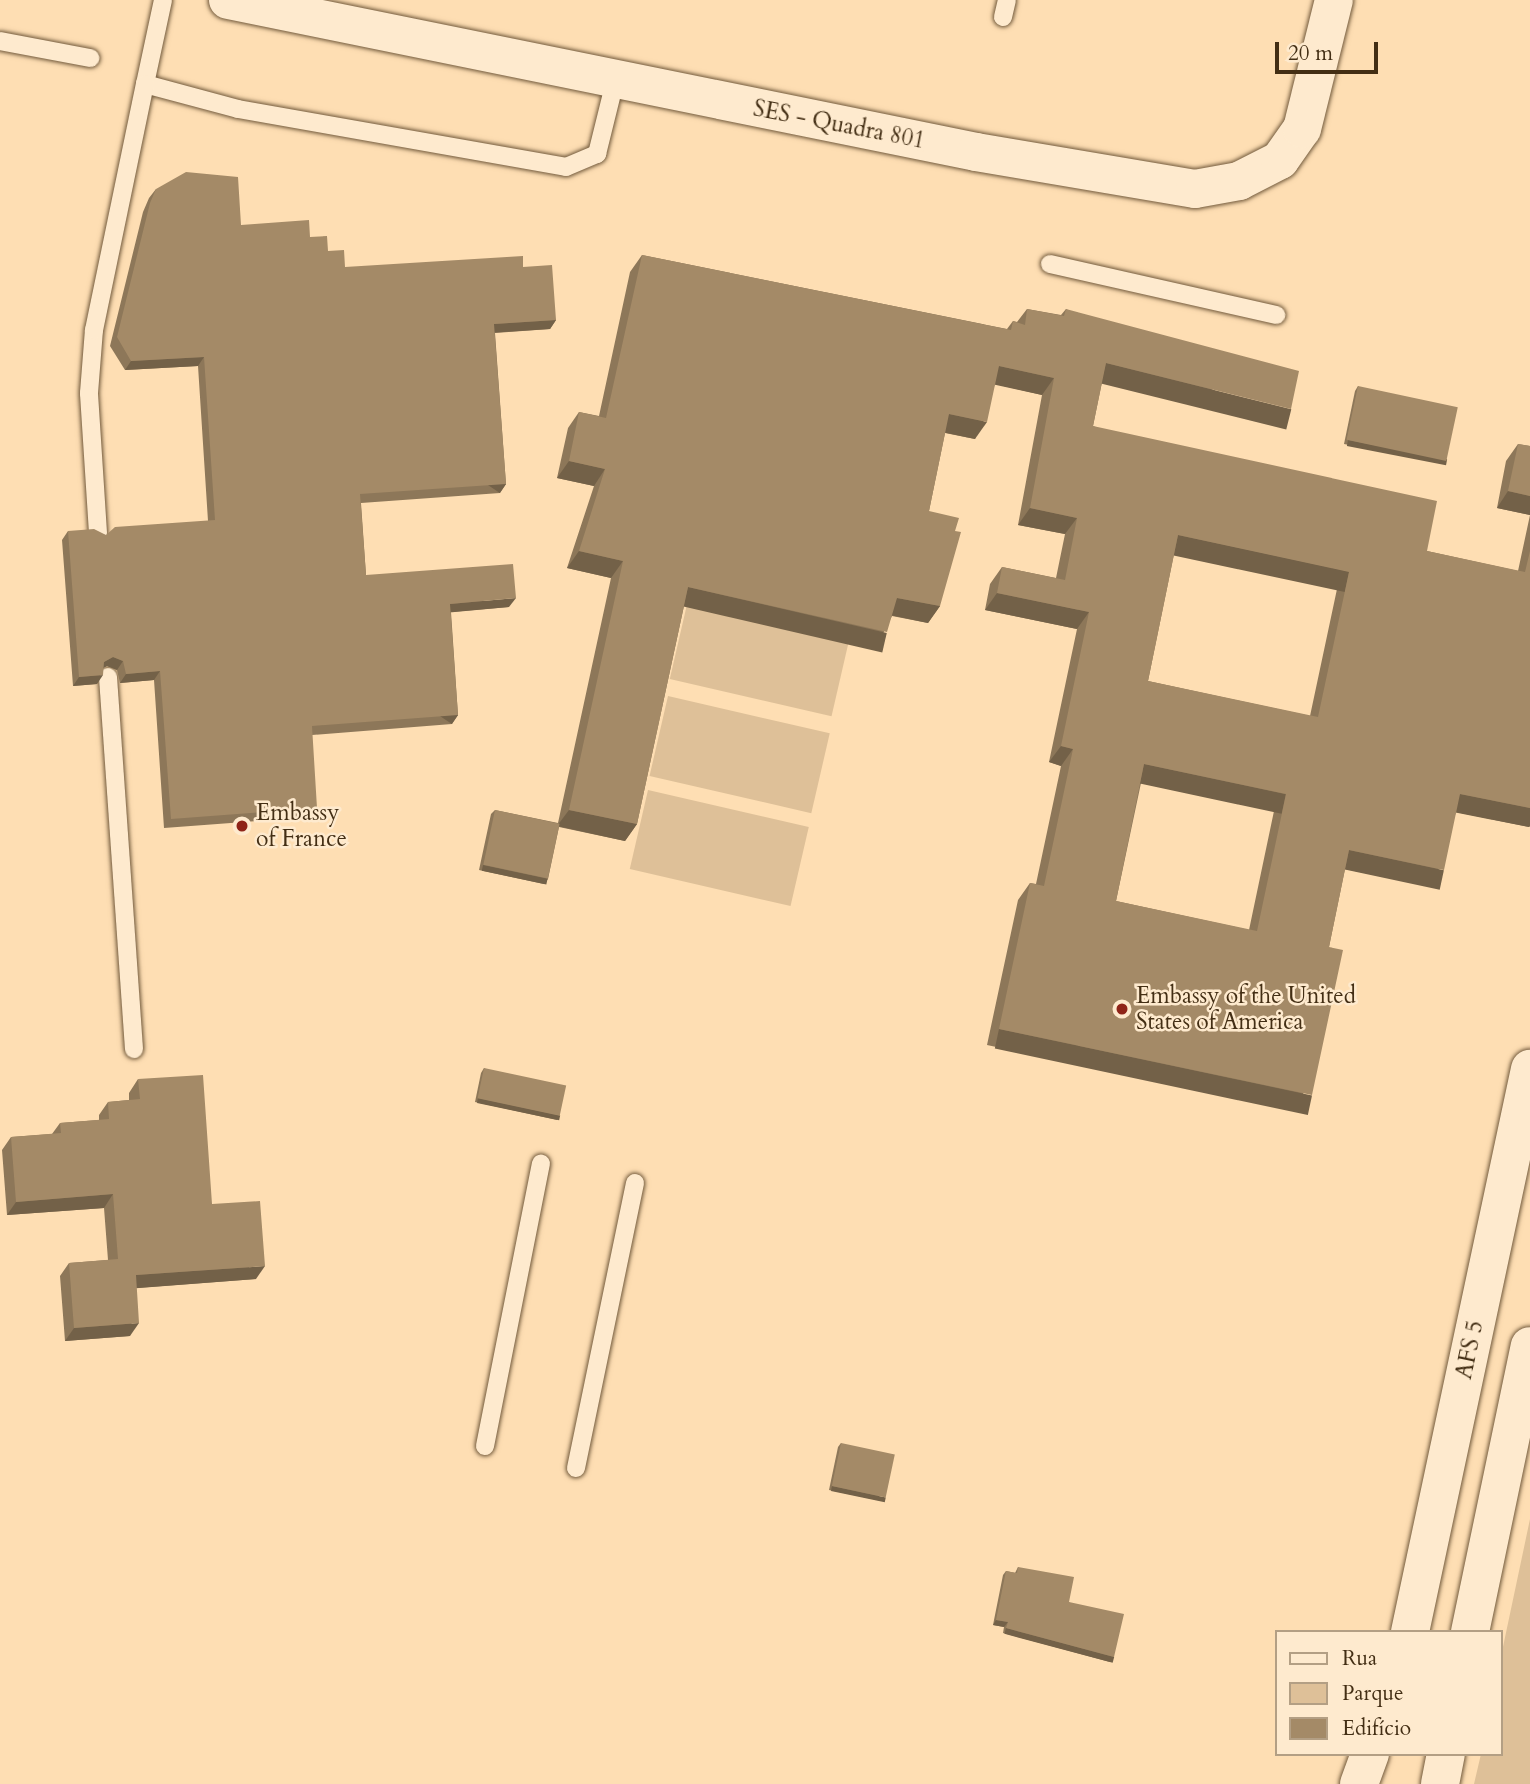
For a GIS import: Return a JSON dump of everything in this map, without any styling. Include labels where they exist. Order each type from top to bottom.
[{"type":"street","name":"SES - Quadra 801","points":[[228,0],[615,81],[1195,189],[1240,181],[1280,160],[1301,129],[1334,0]]},
{"type":"street","name":"AFS 5","points":[[1410,1630],[1530,1069]]},
{"type":"street","points":[[1470,1630],[1530,1346]]},
{"type":"street","points":[[1359,1784],[1369,1756]]},
{"type":"street","points":[[1440,1784],[1446,1756]]},
{"type":"lane","points":[[98,533],[89,393],[94,330],[163,0]]},
{"type":"lane","points":[[0,41],[90,58]]},
{"type":"lane","points":[[145,84],[238,109],[566,167],[597,154],[615,81]]},
{"type":"lane","points":[[1050,264],[1276,315]]},
{"type":"lane","points":[[108,677],[134,1049]]},
{"type":"lane","points":[[485,1446],[541,1163]]},
{"type":"lane","points":[[576,1468],[635,1183]]},
{"type":"green space","points":[[688,600],[850,637],[832,716],[670,679]]},
{"type":"green space","points":[[668,696],[830,733],[811,813],[650,776]]},
{"type":"green space","points":[[648,790],[809,827],[791,906],[630,869]]},
{"type":"green space","points":[[1530,1519],[1530,1784],[1474,1784],[1481,1756],[1502,1756],[1502,1652]]},
{"type":"building","points":[[186,172],[238,177],[241,225],[309,220],[310,237],[327,236],[328,251],[344,250],[345,267],[523,256],[523,267],[552,265],[556,320],[494,324],[506,484],[360,494],[366,575],[513,564],[516,598],[450,604],[458,715],[312,726],[317,808],[171,819],[160,671],[126,674],[123,661],[113,657],[104,662],[103,675],[79,677],[68,531],[94,529],[106,535],[115,527],[215,520],[204,357],[131,361],[117,337],[150,203],[156,189]]},
{"type":"building","points":[[642,255],[1011,330],[1013,321],[1025,325],[1027,309],[1064,316],[1066,309],[1299,371],[1291,409],[1106,363],[1093,426],[1437,501],[1427,551],[1525,572],[1530,551],[1530,808],[1460,794],[1444,870],[1349,850],[1329,947],[1343,950],[1312,1095],[999,1029],[1030,883],[1044,886],[1073,749],[1061,746],[1089,612],[997,593],[1002,567],[1065,580],[1077,518],[1030,508],[1054,378],[999,366],[987,422],[949,414],[929,511],[959,518],[955,531],[961,532],[940,606],[897,598],[887,632],[688,587],[637,824],[569,810],[623,561],[579,551],[605,469],[569,461],[579,412],[606,418]],"holes":[[[1178,535],[1349,572],[1318,717],[1148,681]],[[1144,764],[1286,794],[1257,931],[1116,901]]]},
{"type":"building","points":[[1358,386],[1458,407],[1446,461],[1347,440]]},
{"type":"building","points":[[1518,444],[1530,446],[1530,496],[1508,491]]},
{"type":"building","points":[[495,810],[560,824],[548,878],[483,865]]},
{"type":"building","points":[[484,1068],[566,1085],[560,1116],[478,1098]]},
{"type":"building","points":[[203,1075],[212,1204],[260,1201],[265,1266],[136,1275],[139,1323],[74,1328],[69,1263],[118,1259],[113,1194],[16,1202],[11,1137],[61,1133],[60,1123],[109,1119],[108,1102],[140,1099],[138,1079]]},
{"type":"building","points":[[841,1443],[895,1454],[886,1497],[832,1486]]},
{"type":"building","points":[[1018,1567],[1074,1577],[1069,1602],[1124,1614],[1114,1657],[1006,1628],[1008,1622],[996,1620],[1006,1571],[1017,1573]]},
{"type":"place","name":"Embassy of France","points":[[242,826]]},
{"type":"place","name":"Embassy of the United States of America","points":[[1122,1009]]}]
